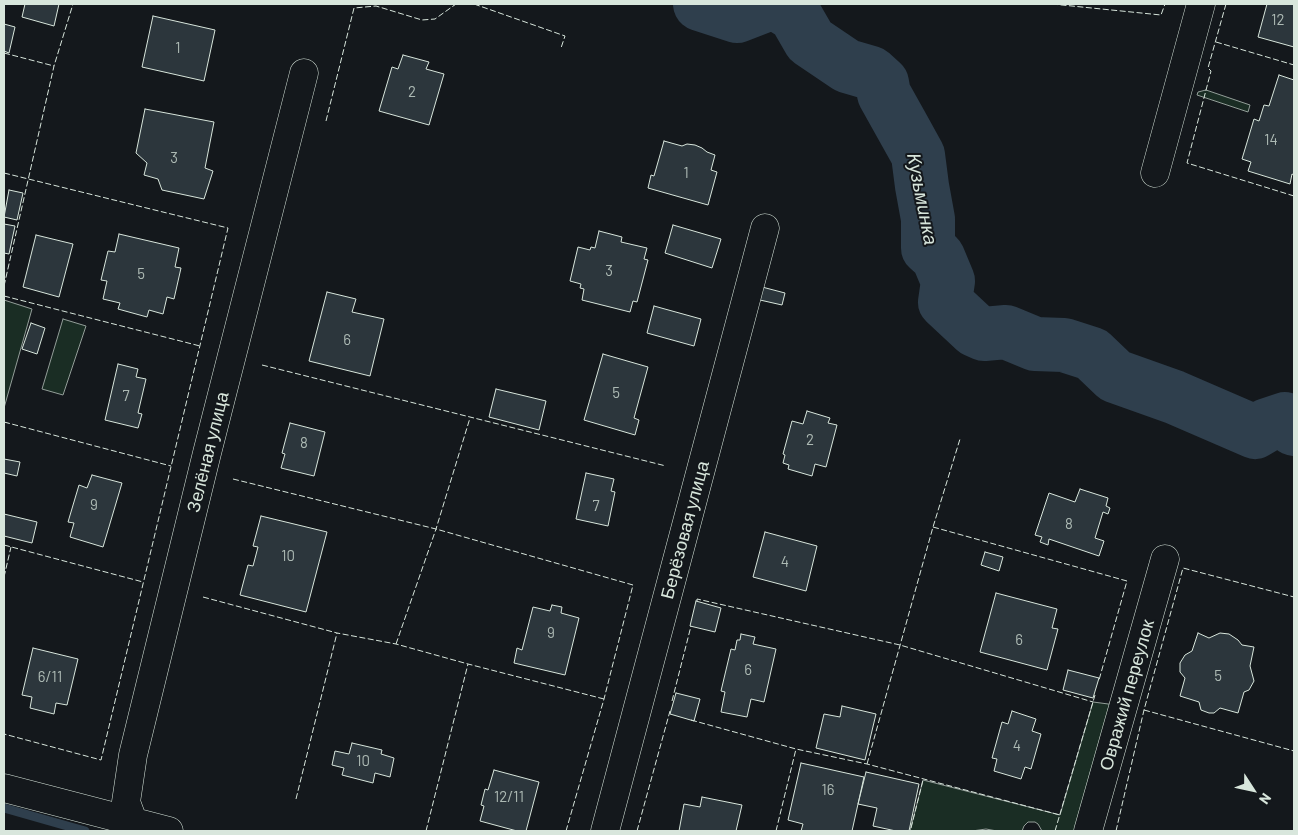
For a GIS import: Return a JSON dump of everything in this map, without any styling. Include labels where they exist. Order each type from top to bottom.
[{"type":"street","points":[[1156,173],[1201,4]]},
{"type":"street","name":"Зелёная улица","points":[[132,826],[126,802],[132,755],[304,74]]},
{"type":"street","name":"Берёзовая улица","points":[[604,831],[765,228]]},
{"type":"street","name":"Овражий переулок","points":[[1088,831],[1165,559]]},
{"type":"street","points":[[4,788],[132,826],[169,831]]},
{"type":"green space","points":[[1206,90],[1250,105],[1248,112],[1197,95],[1198,92]]},
{"type":"green space","points":[[4,300],[32,309],[4,408]]},
{"type":"green space","points":[[63,319],[86,326],[63,395],[42,389]]},
{"type":"green space","points":[[1093,702],[1116,705],[1081,831],[1042,831],[1035,822],[1028,822],[1022,831],[986,829],[972,831],[910,831],[923,780],[1060,815]]},
{"type":"building","points":[[25,4],[59,4],[54,26],[22,17]]},
{"type":"building","points":[[1267,4],[1294,4],[1294,47],[1258,37]]},
{"type":"building","points":[[153,16],[215,30],[204,81],[142,67]]},
{"type":"building","points":[[4,24],[15,27],[9,53],[4,51]]},
{"type":"building","points":[[403,55],[429,62],[426,69],[444,74],[429,125],[379,111],[392,67],[398,69]]},
{"type":"building","points":[[1279,75],[1294,80],[1294,175],[1292,174],[1290,184],[1248,171],[1251,162],[1242,159],[1254,119],[1259,121],[1264,105],[1269,106]]},
{"type":"building","points":[[145,109],[214,122],[205,168],[213,171],[204,199],[162,190],[158,179],[144,175],[147,163],[136,153]]},
{"type":"building","points":[[664,141],[682,146],[687,144],[695,145],[715,155],[711,170],[717,172],[708,205],[648,188],[651,175],[654,176]]},
{"type":"building","points":[[9,190],[23,193],[17,220],[4,217]]},
{"type":"building","points":[[4,224],[15,226],[9,254],[4,253]]},
{"type":"building","points":[[673,225],[721,239],[712,268],[665,253]]},
{"type":"building","points":[[599,231],[622,237],[621,242],[647,248],[644,259],[648,260],[637,302],[633,301],[630,312],[582,300],[584,289],[580,288],[581,284],[570,281],[578,247],[590,250],[591,247],[595,248]]},
{"type":"building","points":[[119,234],[179,248],[175,267],[181,268],[174,299],[167,297],[163,314],[149,310],[147,317],[118,309],[120,303],[103,299],[107,281],[101,280],[108,251],[115,252]]},
{"type":"building","points":[[36,235],[73,244],[59,297],[23,287]]},
{"type":"building","points":[[762,287],[785,293],[782,305],[760,300]]},
{"type":"building","points":[[327,292],[356,299],[352,312],[384,319],[370,376],[309,361]]},
{"type":"building","points":[[654,306],[701,319],[694,346],[647,333]]},
{"type":"building","points":[[31,323],[45,328],[37,354],[22,349]]},
{"type":"building","points":[[603,354],[648,367],[634,418],[639,420],[635,435],[584,420]]},
{"type":"building","points":[[118,364],[138,369],[136,377],[146,379],[138,413],[142,414],[138,428],[105,420]]},
{"type":"building","points":[[496,389],[546,401],[539,430],[489,417]]},
{"type":"building","points":[[807,411],[830,418],[828,423],[837,425],[826,467],[815,464],[812,476],[788,469],[789,465],[783,463],[785,455],[783,454],[792,421],[803,424]]},
{"type":"building","points":[[290,423],[325,432],[314,476],[281,468],[285,454],[282,453]]},
{"type":"building","points":[[4,459],[20,462],[17,476],[4,473]]},
{"type":"building","points":[[586,473],[614,479],[611,491],[615,492],[608,526],[576,519]]},
{"type":"building","points":[[92,475],[122,483],[103,547],[70,537],[74,523],[68,522],[79,485],[87,488]]},
{"type":"building","points":[[1080,489],[1108,498],[1106,506],[1110,508],[1108,514],[1103,512],[1095,538],[1104,541],[1099,556],[1049,539],[1048,545],[1040,542],[1042,537],[1035,535],[1049,493],[1075,502]]},
{"type":"building","points":[[4,514],[37,522],[32,543],[4,536]]},
{"type":"building","points":[[261,516],[327,532],[306,612],[240,595],[248,565],[253,566],[258,547],[253,546]]},
{"type":"building","points":[[765,532],[817,546],[806,591],[753,577]]},
{"type":"building","points":[[985,552],[1003,557],[999,571],[981,565]]},
{"type":"building","points":[[996,593],[1057,609],[1052,628],[1058,629],[1047,670],[980,652]]},
{"type":"building","points":[[696,601],[721,608],[715,632],[690,626]]},
{"type":"building","points":[[552,605],[562,607],[561,613],[579,618],[565,675],[514,663],[517,648],[522,650],[533,607],[550,611]]},
{"type":"building","points":[[1198,633],[1209,638],[1220,633],[1229,634],[1242,645],[1254,647],[1250,666],[1254,681],[1249,690],[1244,692],[1238,713],[1220,708],[1214,713],[1209,713],[1201,710],[1199,702],[1180,696],[1185,678],[1180,672],[1180,663],[1185,655],[1192,651]]},
{"type":"building","points":[[741,634],[755,637],[753,644],[776,649],[764,702],[751,699],[747,717],[721,712],[725,692],[721,691],[731,649],[735,650],[737,640],[740,640]]},
{"type":"building","points":[[33,648],[78,659],[67,705],[56,703],[54,714],[30,708],[32,697],[22,695]]},
{"type":"building","points":[[1068,670],[1099,678],[1093,698],[1063,690]]},
{"type":"building","points":[[676,693],[700,699],[694,721],[670,714]]},
{"type":"building","points":[[842,706],[876,714],[865,760],[816,748],[824,714],[840,717]]},
{"type":"building","points":[[1012,711],[1036,719],[1032,731],[1041,734],[1031,769],[1025,767],[1021,779],[994,771],[997,759],[992,758],[1002,722],[1008,724]]},
{"type":"building","points":[[352,743],[382,750],[381,754],[394,758],[390,777],[375,773],[373,783],[342,775],[344,768],[332,765],[335,751],[349,754]]},
{"type":"building","points":[[801,763],[864,777],[852,831],[801,831],[803,824],[788,820]]},
{"type":"building","points":[[494,770],[539,782],[526,831],[517,831],[480,821],[484,806],[481,805],[485,789],[488,790]]},
{"type":"building","points":[[866,772],[919,784],[909,831],[896,831],[873,826],[877,808],[858,804]]},
{"type":"building","points":[[702,797],[742,805],[736,831],[679,831],[684,804],[700,807]]},
{"type":"waterway","name":"Кузьминка","points":[[700,4],[737,16],[768,4]]},
{"type":"waterway","name":"Кузьминка","points":[[777,4],[795,15],[810,41],[847,66],[871,73],[882,83],[884,94],[918,155],[928,219],[928,248],[938,257],[948,281],[945,302],[975,330],[984,334],[1006,332],[1035,344],[1064,345],[1092,354],[1115,376],[1174,397],[1255,432],[1267,425],[1285,419],[1294,429]]},
{"type":"waterway","points":[[4,808],[85,831]]},
{"type":"fence","points":[[4,286],[54,66],[73,4]]},
{"type":"fence","points":[[326,121],[354,8],[376,6],[422,20],[435,19],[456,4]]},
{"type":"fence","points":[[474,4],[565,36],[561,48]]},
{"type":"fence","points":[[1052,4],[1161,15],[1165,4]]},
{"type":"fence","points":[[1226,4],[1208,68],[1211,71],[1187,163],[1294,196]]},
{"type":"fence","points":[[1216,42],[1294,65]]},
{"type":"fence","points":[[4,53],[54,66]]},
{"type":"fence","points":[[4,173],[228,228],[101,760],[4,734]]},
{"type":"fence","points":[[4,296],[200,346]]},
{"type":"fence","points":[[262,365],[666,466]]},
{"type":"fence","points":[[396,644],[436,529],[470,418]]},
{"type":"fence","points":[[4,422],[171,466]]},
{"type":"fence","points":[[867,764],[933,527],[960,439]]},
{"type":"fence","points":[[233,479],[436,529],[633,585],[604,699],[566,831]]},
{"type":"fence","points":[[933,527],[1127,581],[1099,680]]},
{"type":"fence","points":[[4,545],[143,582]]},
{"type":"fence","points":[[4,577],[11,547]]},
{"type":"fence","points":[[1116,831],[1144,710],[1183,568],[1294,597]]},
{"type":"fence","points":[[203,597],[337,633],[396,644],[604,699]]},
{"type":"fence","points":[[697,601],[697,599],[900,645],[1093,702]]},
{"type":"fence","points":[[672,701],[691,626]]},
{"type":"fence","points":[[296,799],[337,633]]},
{"type":"fence","points":[[426,831],[468,664]]},
{"type":"fence","points":[[1055,831],[1095,695]]},
{"type":"fence","points":[[1144,710],[1294,751]]},
{"type":"fence","points":[[637,831],[670,711]]},
{"type":"fence","points":[[691,720],[796,749],[867,764],[1060,815]]},
{"type":"fence","points":[[776,831],[796,749]]},
{"type":"fence","points":[[911,828],[923,780]]}]
